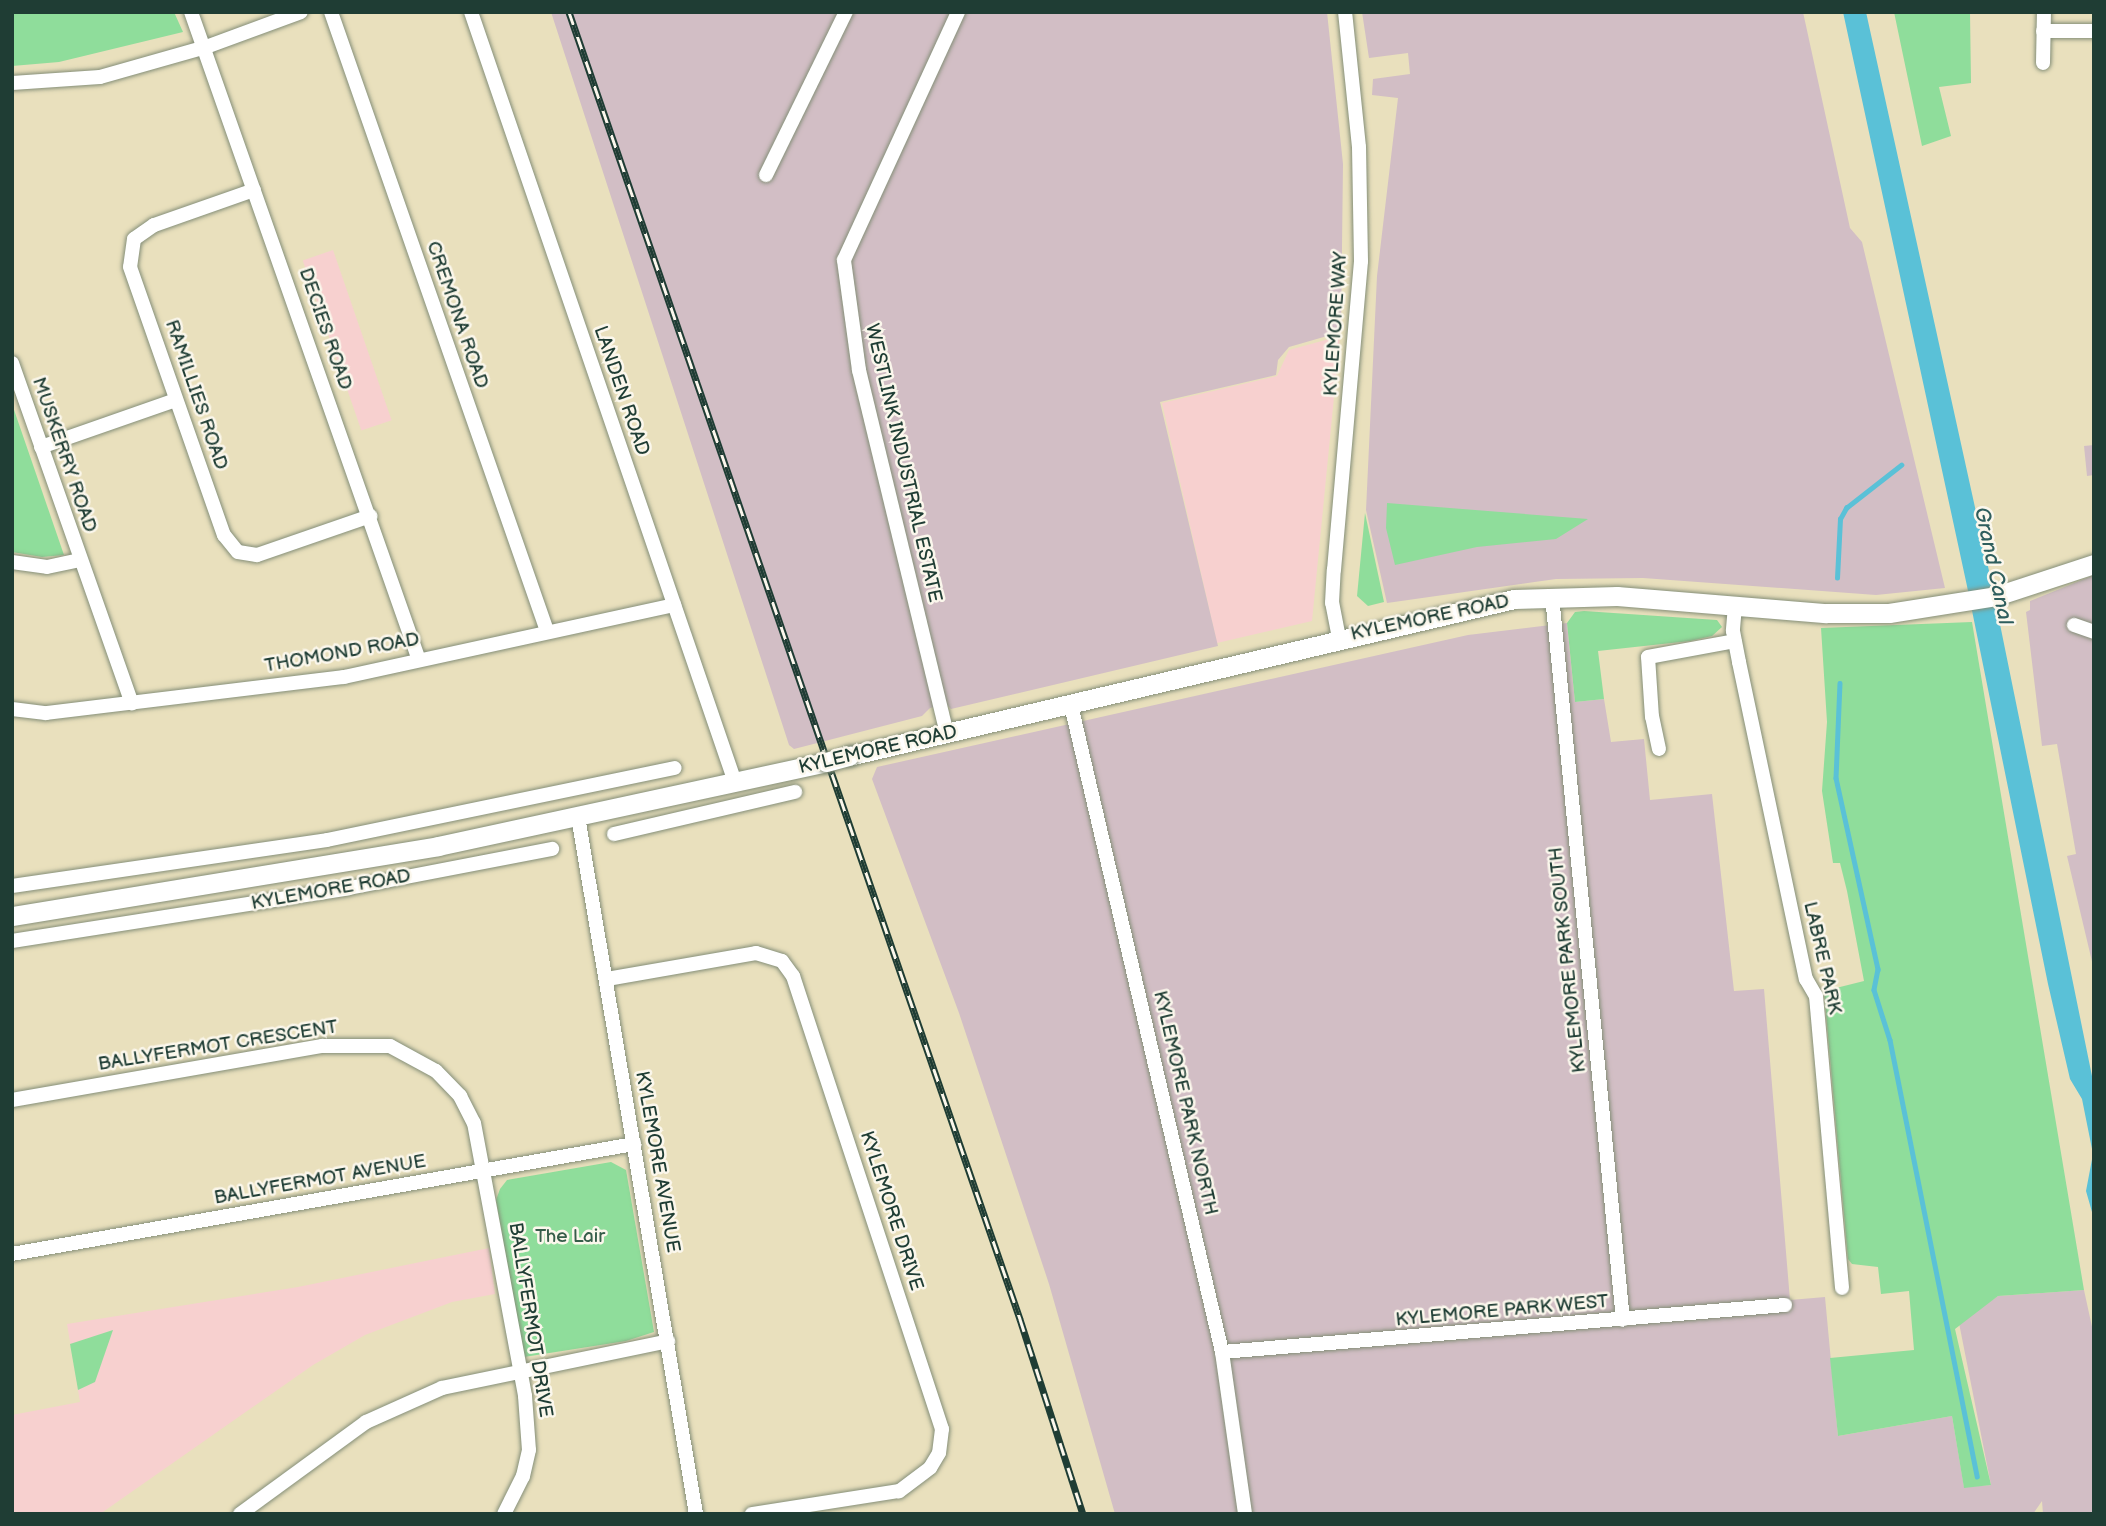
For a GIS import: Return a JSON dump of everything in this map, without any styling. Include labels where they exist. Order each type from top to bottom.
[{"type":"main road","name":"KYLEMORE ROAD","points":[[14,916],[292,873],[578,817],[1071,705],[1481,605],[1552,596],[1617,596],[1847,614],[1959,603],[2001,594],[2094,564]]},
{"type":"street","name":"DECIES ROAD","points":[[191,12],[206,47],[419,660]]},
{"type":"street","points":[[12,83],[100,77],[206,47],[300,12]]},
{"type":"street","name":"CREMONA ROAD","points":[[331,12],[547,631]]},
{"type":"street","name":"LANDEN ROAD","points":[[471,12],[735,782]]},
{"type":"street","points":[[766,175],[846,12]]},
{"type":"street","name":"WESTLINK INDUSTRIAL ESTATE","points":[[947,734],[859,370],[844,260],[958,12]]},
{"type":"street","name":"KYLEMORE WAY","points":[[1339,638],[1332,603],[1361,261],[1359,147],[1345,12]]},
{"type":"street","points":[[2043,63],[2044,12]]},
{"type":"street","points":[[2043,32],[2094,31]]},
{"type":"street","name":"RAMILLIES ROAD","points":[[254,190],[153,225],[134,239],[130,267],[224,535],[237,552],[257,555],[370,516]]},
{"type":"street","name":"MUSKERRY ROAD","points":[[12,363],[79,560],[132,703]]},
{"type":"street","points":[[41,447],[176,400]]},
{"type":"street","name":"MUSKERRY ROAD","points":[[12,562],[47,567],[79,560]]},
{"type":"street","name":"KYLEMORE PARK SOUTH","points":[[1552,596],[1623,1320]]},
{"type":"street","name":"THOMOND ROAD","points":[[12,709],[46,713],[344,677],[674,605]]},
{"type":"street","name":"LABRE PARK","points":[[1735,606],[1735,641],[1806,979],[1815,996],[1842,1288]]},
{"type":"street","points":[[2074,625],[2094,632]]},
{"type":"street","points":[[1659,749],[1651,717],[1648,657],[1735,641]]},
{"type":"street","name":"KYLEMORE PARK NORTH","points":[[1071,705],[1222,1352],[1245,1514]]},
{"type":"street","points":[[12,886],[286,846],[675,768]]},
{"type":"street","name":"KYLEMORE ROAD","points":[[614,834],[788,794],[774,773]]},
{"type":"street","points":[[632,804],[638,828]]},
{"type":"street","name":"KYLEMORE AVENUE","points":[[578,817],[696,1514]]},
{"type":"street","name":"KYLEMORE ROAD","points":[[286,846],[292,873]]},
{"type":"street","name":"KYLEMORE ROAD","points":[[14,916],[16,940],[234,907],[552,849]]},
{"type":"street","points":[[80,877],[82,906]]},
{"type":"street","name":"KYLEMORE ROAD","points":[[231,883],[234,907]]},
{"type":"street","name":"KYLEMORE DRIVE","points":[[607,979],[756,953],[782,961],[793,976],[942,1429],[939,1453],[930,1468],[898,1491],[752,1514]]},
{"type":"street","name":"BALLYFERMOT CRESCENT","points":[[12,1100],[322,1046],[390,1046],[436,1071],[460,1096],[474,1123],[484,1171]]},
{"type":"street","name":"BALLYFERMOT AVENUE","points":[[12,1254],[634,1144]]},
{"type":"street","name":"BALLYFERMOT DRIVE","points":[[484,1171],[519,1368],[528,1450],[523,1476],[504,1514]]},
{"type":"street","name":"KYLEMORE PARK WEST","points":[[1222,1352],[1785,1305]]},
{"type":"street","points":[[240,1514],[366,1422],[442,1388],[519,1368],[668,1341]]},
{"type":"shaded area","points":[[551,12],[1327,12],[1343,164],[1341,332],[1289,347],[1278,360],[1276,375],[1160,402],[1218,646],[951,709],[946,704],[930,708],[922,716],[794,749],[789,745]]},
{"type":"shaded area","points":[[1362,12],[1803,12],[1850,228],[1862,242],[1945,588],[1876,595],[1643,578],[1556,579],[1387,603],[1366,510],[1377,276],[1398,98],[1372,95],[1373,79],[1410,74],[1408,53],[1369,58]]},
{"type":"shaded area","points":[[333,250],[392,420],[361,431],[303,260]]},
{"type":"shaded area","points":[[1340,336],[1312,621],[1217,643],[1162,403],[1277,376],[1289,350]]},
{"type":"shaded area","points":[[2094,445],[2094,475],[2087,476],[2084,446]]},
{"type":"shaded area","points":[[2094,575],[2094,970],[2067,856],[2076,854],[2057,744],[2042,746],[2026,612],[2030,610],[2030,601]]},
{"type":"shaded area","points":[[1567,623],[1575,702],[1604,699],[1611,742],[1644,739],[1650,800],[1712,794],[1734,991],[1764,989],[1790,1300],[1825,1297],[1838,1436],[1952,1416],[1964,1487],[1991,1485],[1959,1323],[1998,1296],[2084,1290],[2094,1336],[2094,1514],[2043,1514],[2042,1501],[2033,1514],[1115,1514],[1049,1284],[959,1013],[872,779],[877,767],[1468,635]]},
{"type":"shaded area","points":[[489,1248],[495,1294],[452,1302],[365,1335],[313,1365],[100,1514],[12,1514],[12,1415],[80,1402],[67,1324],[298,1287]]},
{"type":"green space","points":[[12,12],[174,12],[183,32],[59,62],[12,66]]},
{"type":"green space","points":[[1894,12],[1970,12],[1971,83],[1939,87],[1951,136],[1922,146]]},
{"type":"green space","points":[[12,404],[64,555],[42,557],[12,552]]},
{"type":"green space","points":[[1387,503],[1588,519],[1556,539],[1477,547],[1395,565],[1386,528]]},
{"type":"green space","points":[[1365,513],[1384,602],[1368,606],[1357,596]]},
{"type":"green space","points":[[1575,612],[1717,620],[1722,627],[1712,636],[1690,641],[1598,651],[1604,699],[1575,702],[1567,623]]},
{"type":"green space","points":[[1972,622],[2084,1290],[1998,1296],[1955,1329],[1991,1485],[1964,1488],[1952,1416],[1838,1436],[1830,1358],[1914,1350],[1909,1291],[1881,1294],[1878,1267],[1852,1264],[1848,1259],[1824,991],[1864,981],[1840,863],[1833,863],[1822,791],[1827,722],[1821,628]]},
{"type":"green space","name":"The Lair","points":[[611,1162],[626,1170],[654,1332],[626,1341],[524,1357],[496,1200],[500,1189],[507,1180]]},
{"type":"green space","points":[[113,1330],[95,1382],[78,1390],[70,1344]]},
{"type":"water","points":[[1843,12],[1866,12],[1991,580],[2093,1081],[2094,1219],[2086,1191],[2093,1154],[2082,1099],[2070,1079],[2048,984],[1967,586]]},
{"type":"waterway","points":[[1837,578],[1840,519],[1846,508],[1901,465]]},
{"type":"waterway","points":[[1840,683],[1836,778],[1878,969],[1874,990],[1890,1040],[1977,1476]]},
{"type":"railway","points":[[569,12],[1020,1319],[1083,1514]]},
{"type":"water label","name":"Grand Canal","points":[[1993,566]]}]
